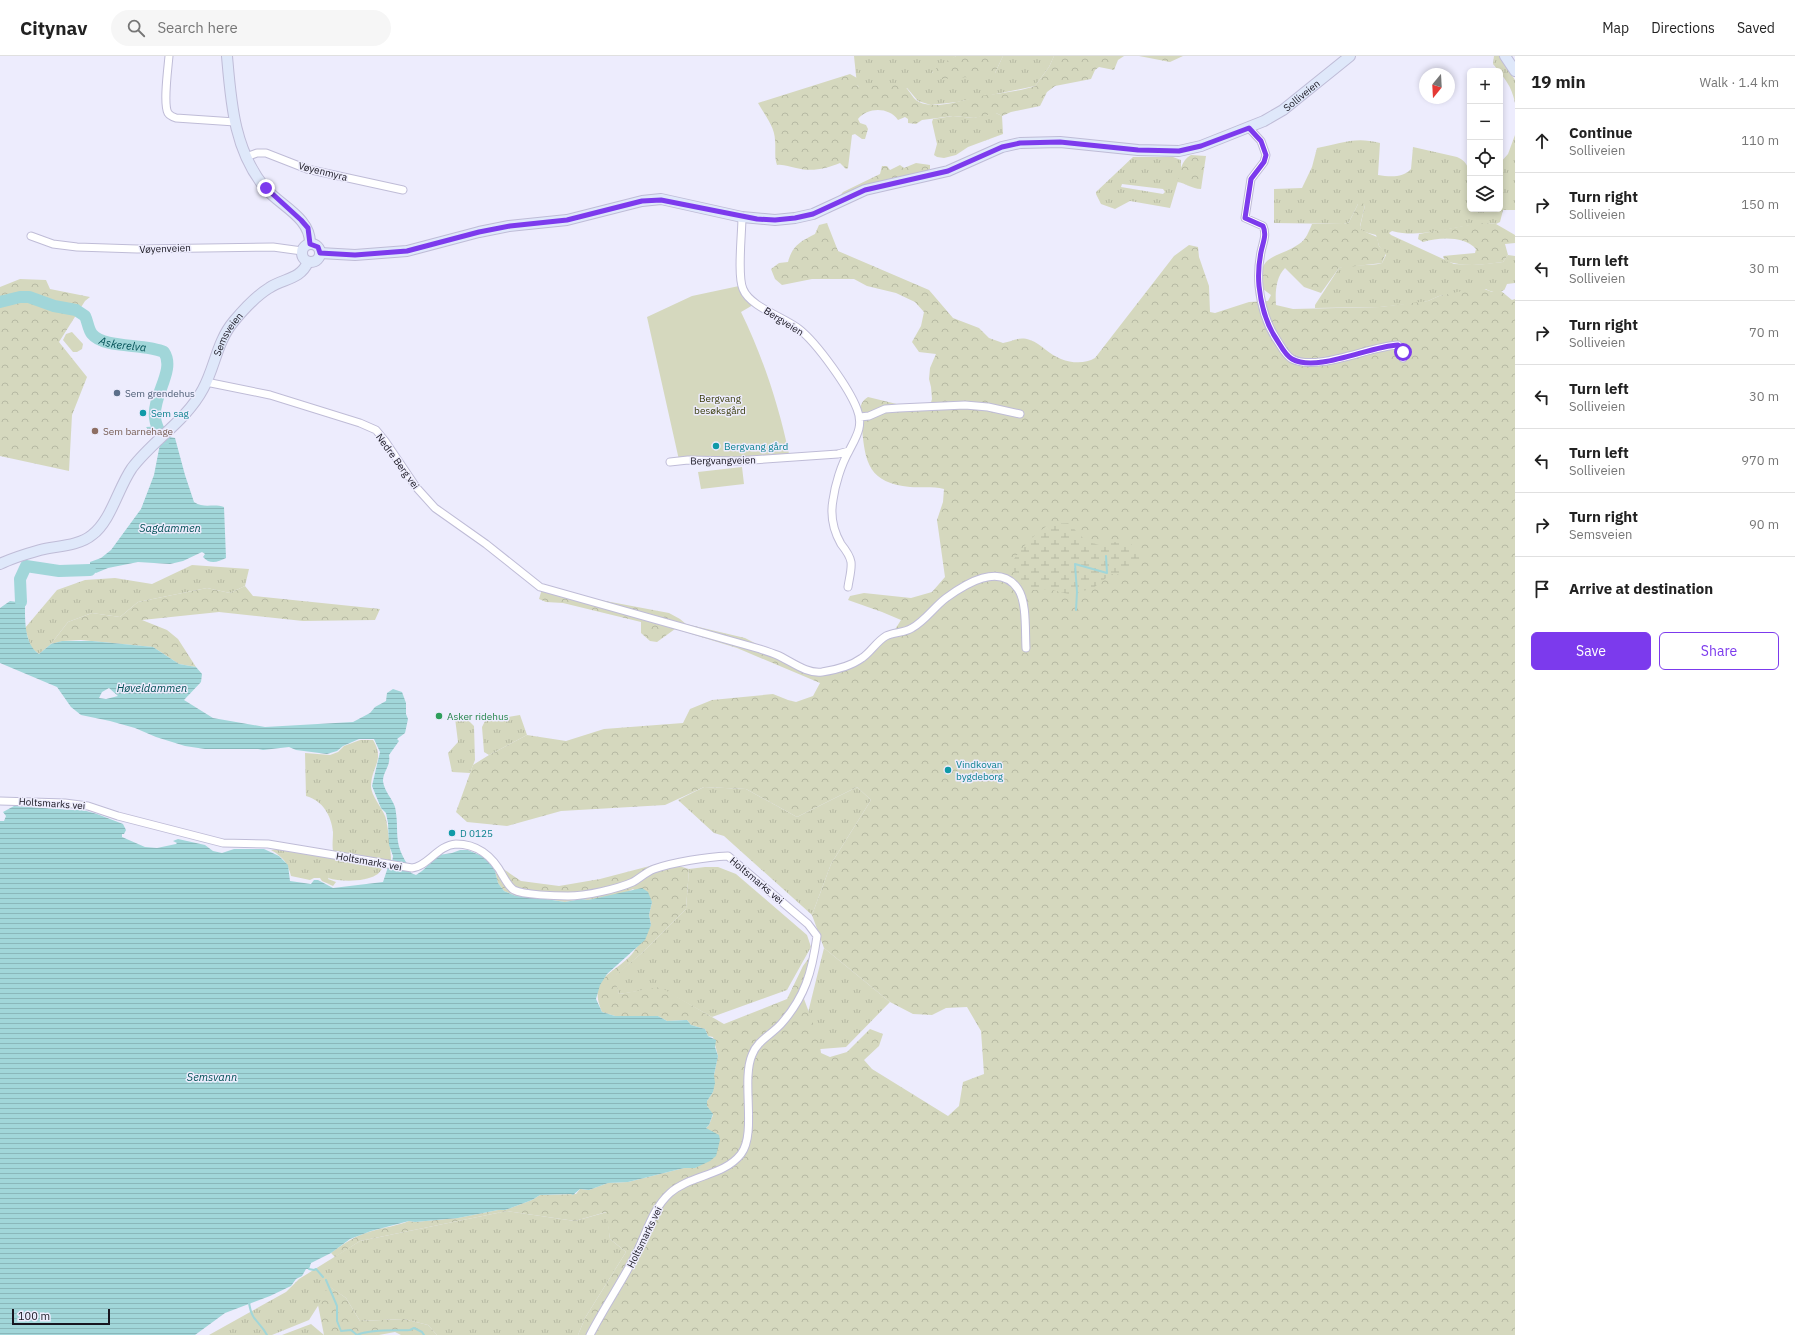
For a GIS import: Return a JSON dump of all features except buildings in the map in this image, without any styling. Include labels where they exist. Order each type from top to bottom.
[{"type":"street","points":[[168,56],[166,99],[168,113],[171,116],[176,118],[235,122]]},
{"type":"street","points":[[227,56],[235,122],[238,136],[246,157],[266,188],[308,228],[310,244]]},
{"type":"street","name":"Solliveien","points":[[320,253],[355,255],[407,251],[479,232],[510,226],[567,220],[642,201],[661,200],[742,217],[775,220],[795,218],[813,214],[865,190],[948,171],[1002,147],[1020,143],[1060,142],[1138,150],[1179,151],[1201,146],[1249,128],[1283,110],[1350,56]]},
{"type":"street","points":[[1505,56],[1515,71]]},
{"type":"street","points":[[1249,128],[1261,141],[1266,155],[1264,162],[1251,179],[1245,218],[1263,226],[1266,233],[1261,253],[1259,285],[1261,298],[1270,329],[1282,348],[1290,358],[1302,363],[1315,363],[1372,351],[1384,346],[1398,345],[1403,352],[1404,358]]},
{"type":"street","name":"Vøyenmyra","points":[[246,157],[257,152],[266,153],[307,169],[402,190]]},
{"type":"street","name":"Bergveien","points":[[742,217],[742,288],[754,303],[785,319],[807,336],[823,354],[852,398],[860,417]]},
{"type":"street","name":"Vøyenveien","points":[[31,236],[53,244],[77,247],[273,247],[302,251]]},
{"type":"street","points":[[310,244],[318,247],[320,253],[316,261],[308,262],[303,258],[302,251],[305,246],[310,244]]},
{"type":"street","name":"Semsveien","points":[[0,564],[38,551],[71,544],[91,536],[102,523],[131,470],[197,398],[206,382],[218,347],[233,322],[270,287],[296,277],[303,271],[308,262]]},
{"type":"street","name":"Nedre Berg vei","points":[[206,382],[270,396],[360,423],[376,430],[416,487],[435,508],[486,544],[540,587],[760,649],[778,655],[806,670],[820,672],[842,667],[862,658],[880,640],[889,635],[901,633],[912,628],[946,599],[958,591],[986,577],[998,575],[1005,578],[1018,589],[1022,601],[1026,648]]},
{"type":"street","points":[[848,586],[851,562],[833,523],[831,512],[833,499],[849,451],[856,440],[860,417],[869,416],[885,409],[966,405],[988,407],[1020,414]]},
{"type":"street","name":"Bergvangveien","points":[[670,462],[688,460],[738,461],[838,454],[849,451]]},
{"type":"street","name":"Holtsmarks vei","points":[[0,801],[65,803],[88,806],[118,816],[218,842],[268,844],[412,868],[420,866],[437,852],[454,844],[469,846],[482,850],[495,862],[511,887],[515,891],[523,893],[569,896],[590,894],[633,882],[653,869],[712,856],[728,856],[808,924],[816,936],[809,979],[802,994],[780,1025],[758,1044],[752,1055],[748,1100],[748,1132],[746,1144],[742,1153],[727,1166],[682,1184],[671,1192],[660,1204],[635,1256],[590,1335]]},
{"type":"green space","points":[[854,56],[956,56],[932,73],[995,73],[1003,56],[1054,56],[1049,67],[1035,86],[957,102],[931,105],[918,101],[907,88],[859,87],[857,85]]},
{"type":"green space","points":[[956,56],[1003,56],[993,75],[930,80],[936,68]]},
{"type":"green space","points":[[1054,56],[1124,56],[1118,60],[1114,70],[1099,67],[1095,70],[1091,79],[1055,86],[1047,92],[1040,106],[1011,112],[1002,116],[996,113],[974,118],[953,116],[922,120],[916,124],[908,123],[908,119],[905,117],[898,120],[894,116],[884,111],[878,110],[867,112],[858,119],[860,123],[866,125],[868,129],[865,139],[862,139],[855,134],[852,135],[848,168],[846,169],[840,163],[813,170],[777,165],[775,135],[769,121],[758,103],[850,74],[857,78],[857,85],[859,87],[900,83],[906,87],[919,102],[933,105],[950,104],[980,96],[1015,91],[1035,86],[1049,67]]},
{"type":"green space","points":[[1139,56],[1183,56],[1170,62]]},
{"type":"green space","points":[[1494,56],[1499,56],[1515,80],[1515,103],[1514,97],[1503,76],[1503,68],[1496,68],[1493,64]]},
{"type":"green space","points":[[990,113],[996,113],[1002,116],[1003,134],[968,147],[956,155],[944,158],[934,155],[937,144],[932,122],[933,119],[953,116],[974,118]]},
{"type":"green space","points":[[1515,135],[1515,210],[1503,210],[1503,160],[1508,154]]},
{"type":"green space","points":[[1363,140],[1380,143],[1378,175],[1396,176],[1408,172],[1411,169],[1413,147],[1457,157],[1467,166],[1467,212],[1502,212],[1500,222],[1496,224],[1483,224],[1431,232],[1405,233],[1392,231],[1389,233],[1454,264],[1476,265],[1503,262],[1508,255],[1515,256],[1515,283],[1507,284],[1504,290],[1500,292],[1492,292],[1486,289],[1439,296],[1419,303],[1380,307],[1315,308],[1315,305],[1339,268],[1382,263],[1386,255],[1379,246],[1376,235],[1361,231],[1360,227],[1365,205],[1358,204],[1349,222],[1344,224],[1274,223],[1274,189],[1302,188],[1312,167],[1317,148],[1348,141]]},
{"type":"green space","points":[[1191,155],[1206,156],[1201,189],[1177,182],[1183,163]]},
{"type":"green space","points":[[1133,157],[1173,157],[1181,160],[1181,171],[1170,208],[1130,201],[1115,209],[1101,204],[1096,192]],"holes":[[[1122,184],[1163,189],[1165,192],[1163,194],[1121,187]]]},
{"type":"green space","points":[[916,163],[930,165],[930,169],[925,172],[838,198],[843,192],[880,174],[882,166],[887,166],[890,170],[900,165],[904,168]]},
{"type":"green space","points":[[1361,202],[1365,205],[1360,226],[1361,230],[1377,237],[1379,246],[1386,253],[1382,263],[1339,268],[1321,293],[1304,287],[1285,268],[1277,285],[1276,305],[1293,309],[1380,307],[1428,301],[1439,296],[1482,288],[1492,292],[1501,291],[1512,300],[1515,299],[1515,1335],[578,1335],[585,1318],[626,1252],[610,1239],[606,1212],[575,1221],[507,1211],[360,1241],[335,1257],[331,1253],[356,1237],[409,1221],[415,1222],[458,1218],[505,1210],[532,1200],[540,1195],[576,1194],[580,1189],[589,1190],[608,1183],[628,1182],[684,1168],[695,1168],[713,1134],[706,1128],[709,1125],[713,1115],[707,1106],[707,1101],[713,1092],[714,1075],[718,1056],[713,1037],[708,1036],[705,1029],[691,1025],[687,1020],[667,1021],[658,1016],[615,1016],[602,1012],[598,1000],[598,991],[604,978],[632,954],[640,944],[651,925],[649,915],[652,902],[633,889],[625,893],[588,900],[581,899],[565,902],[516,896],[504,891],[498,883],[494,867],[499,866],[521,881],[559,886],[600,879],[665,862],[689,869],[686,909],[643,952],[614,977],[619,994],[660,987],[724,1024],[787,999],[803,966],[811,955],[812,968],[804,999],[819,1039],[821,1053],[830,1057],[847,1052],[870,1029],[883,1034],[879,1046],[864,1060],[872,1069],[948,1116],[959,1106],[963,1082],[984,1074],[981,1031],[967,1007],[946,1008],[932,1015],[913,1014],[890,1002],[824,948],[812,915],[831,864],[871,800],[857,787],[797,817],[746,789],[704,787],[665,805],[561,811],[507,826],[467,822],[456,812],[473,765],[527,735],[566,741],[604,729],[683,723],[690,709],[712,700],[773,694],[796,702],[813,696],[820,683],[737,648],[675,629],[657,642],[650,641],[641,633],[641,622],[563,603],[546,602],[539,599],[542,589],[669,613],[686,624],[745,638],[788,660],[819,671],[855,662],[894,631],[901,620],[848,600],[850,596],[864,593],[911,598],[932,592],[945,577],[937,520],[943,502],[944,489],[896,485],[878,476],[872,469],[865,451],[860,415],[862,403],[868,397],[905,406],[929,409],[932,399],[929,379],[930,368],[936,354],[919,352],[912,342],[921,326],[924,312],[915,302],[896,293],[867,286],[854,279],[812,279],[782,285],[775,279],[771,269],[779,263],[788,262],[792,252],[798,245],[805,239],[815,234],[819,225],[827,223],[838,251],[929,290],[953,318],[979,328],[989,338],[1003,343],[1026,339],[1036,343],[1051,354],[1063,360],[1070,362],[1083,362],[1095,358],[1174,256],[1189,245],[1198,247],[1199,257],[1209,286],[1210,312],[1215,313],[1249,302],[1268,301],[1271,295],[1263,289],[1261,277],[1262,269],[1265,263],[1276,255],[1291,249],[1304,240],[1312,224],[1344,224],[1349,222],[1358,204]]},
{"type":"green space","points":[[1480,223],[1496,224],[1515,235],[1515,243],[1505,244],[1508,255],[1503,262],[1474,265],[1452,263],[1445,261],[1443,256],[1475,253],[1476,249],[1465,242],[1458,240],[1437,239],[1423,242],[1418,239],[1419,234]]},
{"type":"green space","points":[[20,279],[46,280],[50,289],[90,297],[85,301],[59,342],[87,377],[72,415],[69,471],[0,456],[0,287]]},
{"type":"green space","name":"Bergvang besøksgård","points":[[739,286],[753,305],[741,312],[770,382],[789,454],[679,460],[647,317],[692,296]]},
{"type":"green space","points":[[72,332],[83,344],[82,349],[77,352],[73,352],[63,340],[66,334]]},
{"type":"green space","points":[[742,467],[744,484],[701,489],[698,472]]},
{"type":"green space","points":[[1068,523],[1086,541],[1099,545],[1115,542],[1131,544],[1142,553],[1142,560],[1138,561],[1127,575],[1111,574],[1092,589],[1068,594],[1048,589],[1034,590],[1018,582],[1013,567],[1014,559],[1029,540],[1049,524]]},
{"type":"green space","points":[[192,565],[249,569],[245,586],[230,593],[207,588],[138,602],[120,617],[92,613],[68,622],[51,644],[39,654],[31,648],[25,628],[57,590],[85,580],[115,578],[152,584]]},
{"type":"green space","points":[[245,586],[253,596],[380,609],[375,620],[303,621],[219,612],[142,620],[167,630],[178,639],[196,667],[179,664],[153,647],[81,640],[63,641],[51,644],[68,622],[92,613],[120,617],[138,602],[207,588],[230,593]]},
{"type":"green space","points":[[520,715],[527,735],[489,755],[484,752],[482,727],[485,721]]},
{"type":"green space","points":[[455,718],[469,721],[474,726],[475,760],[470,773],[452,772],[448,753],[458,742]]},
{"type":"green space","points":[[360,740],[373,740],[378,753],[371,789],[386,819],[391,862],[333,851],[333,832],[328,814],[317,801],[306,796],[305,753],[330,755],[338,752],[344,746]]},
{"type":"green space","points":[[704,787],[746,789],[797,817],[857,787],[871,800],[831,864],[812,915],[724,836],[714,833],[678,800]]},
{"type":"green space","points":[[277,849],[383,867],[380,872],[366,879],[346,881],[328,878],[336,882],[333,886],[322,881],[320,878],[310,880],[291,876],[284,861],[279,855],[271,850]]},
{"type":"green space","points":[[718,867],[736,874],[807,935],[811,947],[787,990],[712,1017],[660,988],[619,994],[613,977],[643,952],[686,909],[689,869]]},
{"type":"green space","points":[[824,948],[890,1002],[846,1047],[808,1050],[803,1033]]},
{"type":"green space","points":[[507,1211],[575,1221],[607,1212],[610,1239],[626,1252],[585,1318],[578,1335],[437,1335],[428,1325],[404,1319],[360,1321],[346,1298],[330,1287],[309,1320],[272,1335],[209,1335],[286,1292],[299,1279],[360,1241]]},
{"type":"green space","points":[[329,1286],[346,1298],[360,1321],[404,1319],[428,1325],[437,1335],[401,1335],[395,1332],[379,1335],[324,1335],[318,1305]]},
{"type":"green space","points":[[311,1324],[324,1335],[282,1335]]},
{"type":"water","name":"Sagdammen","points":[[163,426],[170,437],[175,438],[194,502],[205,506],[224,507],[226,558],[217,562],[211,562],[203,557],[205,554],[202,552],[183,561],[170,564],[138,562],[108,568],[96,573],[90,570],[90,562],[101,558],[111,550],[141,509],[154,475],[160,444],[146,427]]},
{"type":"water","name":"Høveldammen","points":[[10,601],[25,603],[26,631],[30,644],[39,654],[51,644],[62,641],[92,641],[153,647],[179,664],[196,667],[202,674],[201,682],[184,700],[213,718],[265,727],[353,722],[370,713],[375,707],[386,701],[387,693],[393,689],[402,692],[406,703],[406,714],[408,719],[405,733],[397,739],[399,741],[389,755],[389,762],[383,781],[395,807],[398,842],[403,857],[408,865],[392,863],[393,856],[389,845],[386,813],[381,808],[372,786],[380,752],[374,739],[359,739],[343,746],[337,751],[327,754],[296,750],[289,747],[263,750],[205,749],[185,746],[156,737],[135,728],[81,715],[71,707],[57,687],[0,663],[0,608]],"holes":[[[109,688],[118,696],[106,699],[99,698],[102,692]]]},
{"type":"water","name":"Semsvann","points":[[14,806],[83,810],[97,814],[123,824],[126,830],[124,834],[122,834],[122,837],[145,847],[157,848],[176,844],[177,843],[173,841],[178,839],[205,845],[213,851],[222,853],[234,849],[264,849],[279,856],[288,865],[290,881],[311,884],[314,880],[318,880],[333,888],[383,882],[388,867],[399,868],[399,871],[401,871],[401,869],[411,870],[411,873],[416,875],[439,855],[460,850],[468,850],[484,857],[494,867],[498,883],[504,891],[516,896],[565,902],[581,899],[588,900],[642,888],[648,892],[652,902],[649,915],[651,925],[645,940],[607,974],[600,985],[596,999],[602,1012],[615,1016],[658,1016],[667,1021],[687,1020],[691,1025],[705,1029],[708,1036],[716,1040],[715,1047],[718,1056],[714,1075],[715,1083],[713,1092],[707,1101],[707,1106],[713,1114],[709,1125],[706,1128],[719,1135],[720,1140],[716,1156],[710,1161],[695,1168],[684,1168],[628,1182],[608,1183],[589,1190],[580,1189],[573,1195],[540,1195],[532,1200],[505,1210],[458,1218],[415,1222],[409,1221],[371,1231],[350,1239],[331,1253],[311,1263],[309,1269],[306,1269],[302,1276],[296,1279],[291,1286],[270,1296],[225,1313],[195,1335],[0,1335],[0,821],[4,821],[6,816],[3,812]]},
{"type":"waterway","name":"Askerelva","points":[[0,302],[20,297],[29,297],[54,306],[76,310],[85,316],[92,334],[98,339],[115,344],[156,349],[164,352],[167,359],[166,375],[155,410],[157,427],[164,440]]},
{"type":"waterway","points":[[1076,610],[1077,592],[1075,564],[1107,573],[1106,556]]},
{"type":"waterway","name":"Askerelva","points":[[21,602],[20,579],[26,566],[59,571],[90,570]]},
{"type":"waterway","points":[[309,1269],[316,1269],[323,1277]]},
{"type":"waterway","points":[[326,1280],[337,1306],[337,1321],[341,1331],[351,1330],[357,1335],[369,1332],[410,1330],[414,1328],[422,1332],[424,1335]]},
{"type":"waterway","points":[[249,1303],[254,1318],[267,1335]]},
{"type":"place","name":"Sem grendehus","points":[[117,393]]},
{"type":"place","name":"Sem sag","points":[[143,413]]},
{"type":"place","name":"Sem barnehage","points":[[95,431]]},
{"type":"place","name":"Bergvang gård","points":[[716,446]]},
{"type":"place","name":"Asker ridehus","points":[[439,716]]},
{"type":"place","name":"Vindkovan bygdeborg","points":[[948,770]]},
{"type":"place","name":"D 0125","points":[[452,833]]},
{"type":"route","points":[[266,188],[308,228],[311,237],[310,244],[316,245],[320,250],[320,253],[355,255],[381,254],[407,251],[479,232],[510,226],[567,220],[642,201],[661,200],[757,219],[775,220],[795,218],[813,214],[865,190],[948,171],[989,152],[1020,143],[1060,142],[1138,150],[1179,151],[1201,146],[1249,128],[1261,141],[1265,148],[1266,155],[1264,162],[1251,179],[1245,218],[1247,220],[1259,223],[1263,226],[1266,233],[1261,253],[1259,285],[1262,305],[1270,329],[1282,348],[1290,358],[1302,363],[1315,363],[1372,351],[1384,346],[1398,345],[1403,352]]}]
